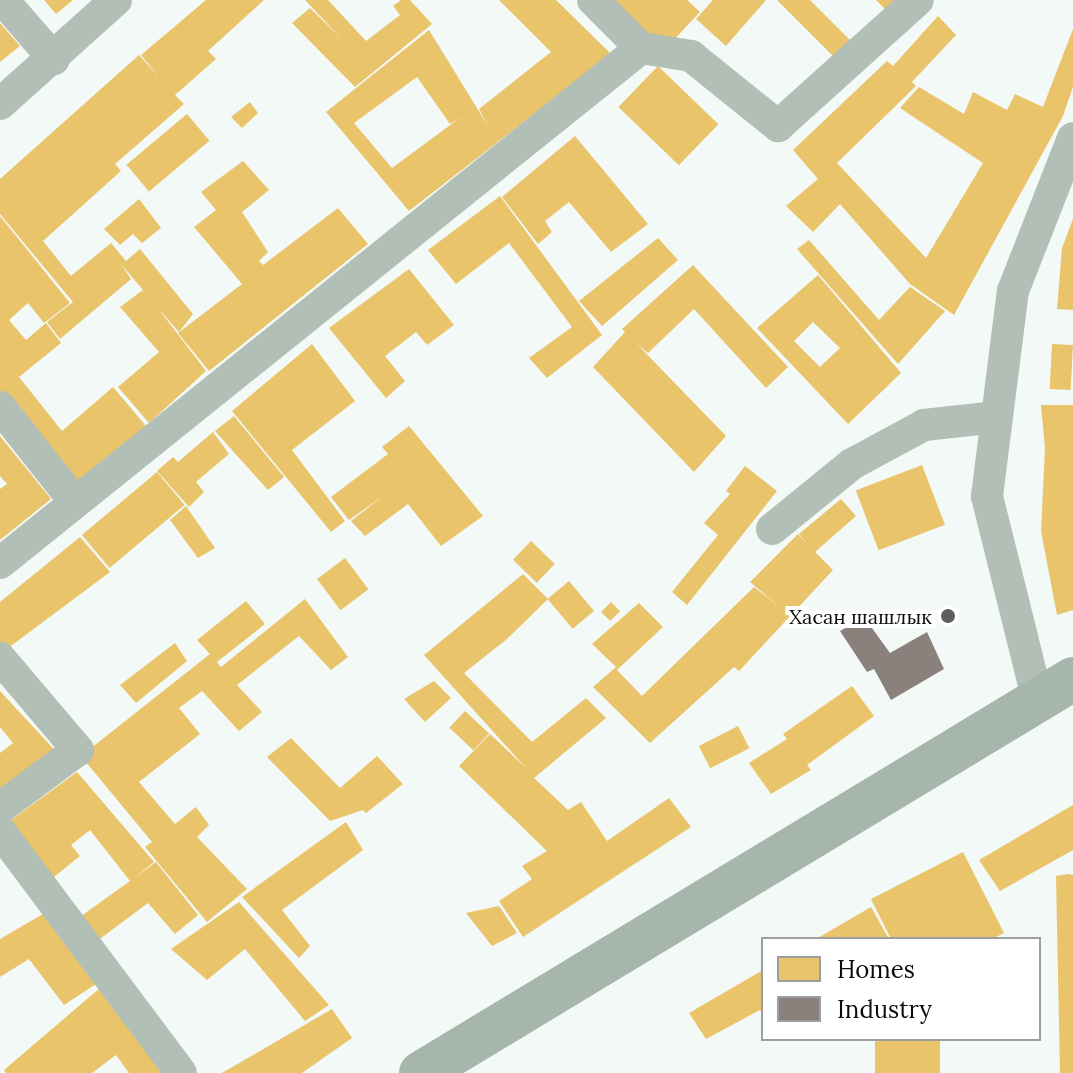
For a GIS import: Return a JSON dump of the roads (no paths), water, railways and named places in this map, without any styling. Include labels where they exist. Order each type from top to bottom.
[{"type":"main road","points":[[421,1073],[1056,690]]},
{"type":"street","points":[[3,0],[54,59]]},
{"type":"street","points":[[0,104],[54,59],[116,0]]},
{"type":"street","points":[[593,0],[641,48],[691,56],[778,126],[918,0]]},
{"type":"street","points":[[0,563],[641,48]]},
{"type":"street","points":[[1056,690],[987,496],[1013,291],[1073,138]]},
{"type":"street","points":[[0,407],[75,502]]},
{"type":"street","points":[[772,529],[852,464],[924,425],[997,417]]},
{"type":"street","points":[[0,658],[78,750],[0,808]]},
{"type":"street","points":[[0,831],[181,1073]]},
{"type":"place","name":"Хасан шашлык","points":[[948,616]]}]
